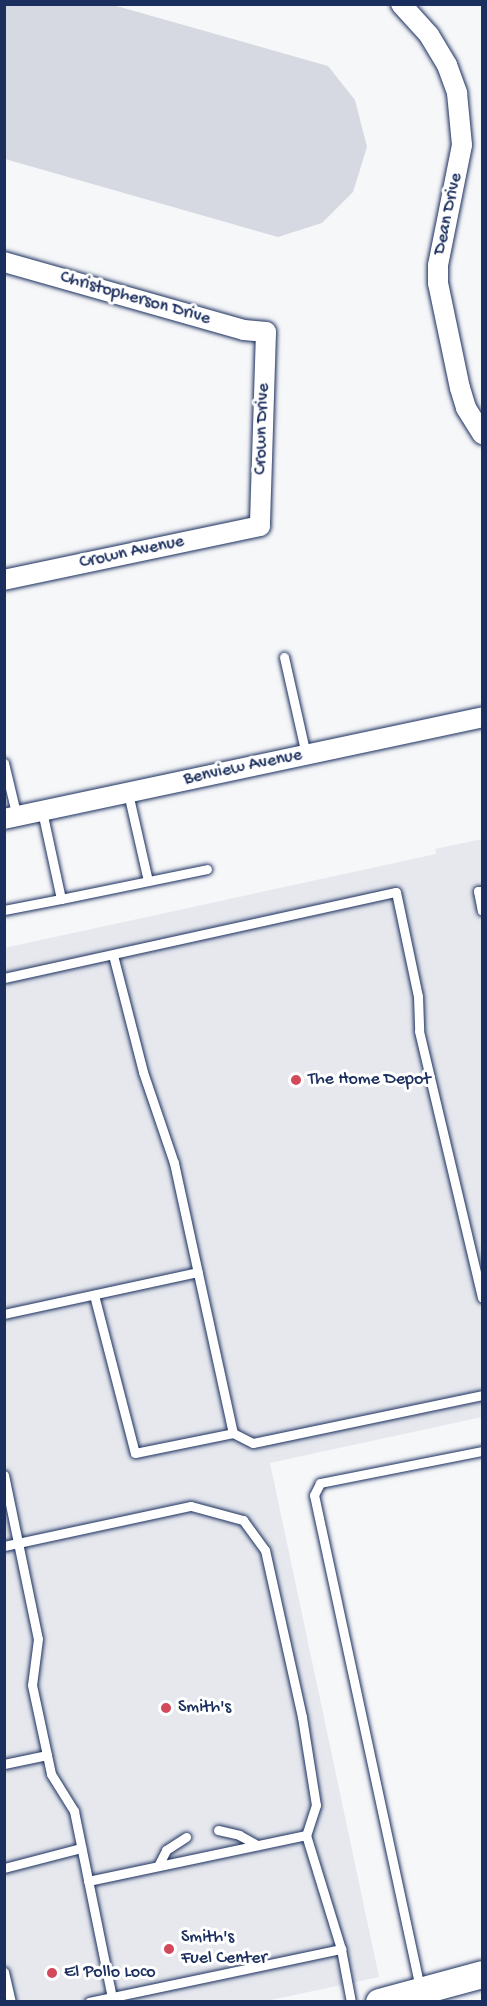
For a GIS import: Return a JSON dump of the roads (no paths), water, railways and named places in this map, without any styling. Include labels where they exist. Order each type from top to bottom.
[{"type":"main road","points":[[378,2001],[420,1988],[479,1975]]},
{"type":"street","name":"Dean Drive","points":[[401,4],[429,35],[447,65],[457,93],[462,146],[438,266],[438,283],[460,388],[466,408],[483,434]]},
{"type":"street","name":"Christopherson Drive","points":[[4,262],[244,330],[266,332]]},
{"type":"street","name":"Crown Drive","points":[[260,526],[266,332]]},
{"type":"street","name":"Crown Avenue","points":[[4,580],[260,526]]},
{"type":"street","name":"Benview Avenue","points":[[11,818],[483,717]]},
{"type":"lane","points":[[284,657],[306,755]]},
{"type":"lane","points":[[4,763],[11,818]]},
{"type":"lane","points":[[128,793],[148,881]]},
{"type":"lane","points":[[42,811],[61,900]]},
{"type":"lane","points":[[4,910],[207,869]]},
{"type":"lane","points":[[483,891],[478,891],[483,911]]},
{"type":"lane","points":[[4,978],[396,892],[418,996],[419,1031],[483,1298]]},
{"type":"lane","points":[[113,955],[142,1072],[174,1163],[233,1433]]},
{"type":"lane","points":[[4,1314],[198,1272]]},
{"type":"lane","points":[[94,1295],[135,1453],[233,1433],[253,1443],[483,1395]]},
{"type":"lane","points":[[420,1988],[314,1495],[320,1483],[483,1451]]},
{"type":"lane","points":[[4,1475],[38,1639],[32,1685],[51,1774],[74,1811],[112,1999]]},
{"type":"lane","points":[[4,1546],[191,1506],[243,1520],[265,1550],[302,1717],[316,1805],[306,1835],[341,1949],[351,2001]]},
{"type":"lane","points":[[4,1764],[47,1755]]},
{"type":"lane","points":[[218,1830],[239,1835],[257,1845]]},
{"type":"lane","points":[[88,1881],[306,1835]]},
{"type":"lane","points":[[158,1866],[166,1850],[186,1837]]},
{"type":"lane","points":[[4,1868],[81,1848]]},
{"type":"lane","points":[[89,2001],[112,1999],[341,1949]]},
{"type":"lane","points":[[4,1972],[11,2001]]},
{"type":"place","name":"The Home Depot","points":[[296,1080]]},
{"type":"place","name":"Smith's","points":[[166,1708]]},
{"type":"place","name":"Smith's Fuel Center","points":[[169,1949]]},
{"type":"place","name":"El Pollo Loco","points":[[52,1973]]}]
